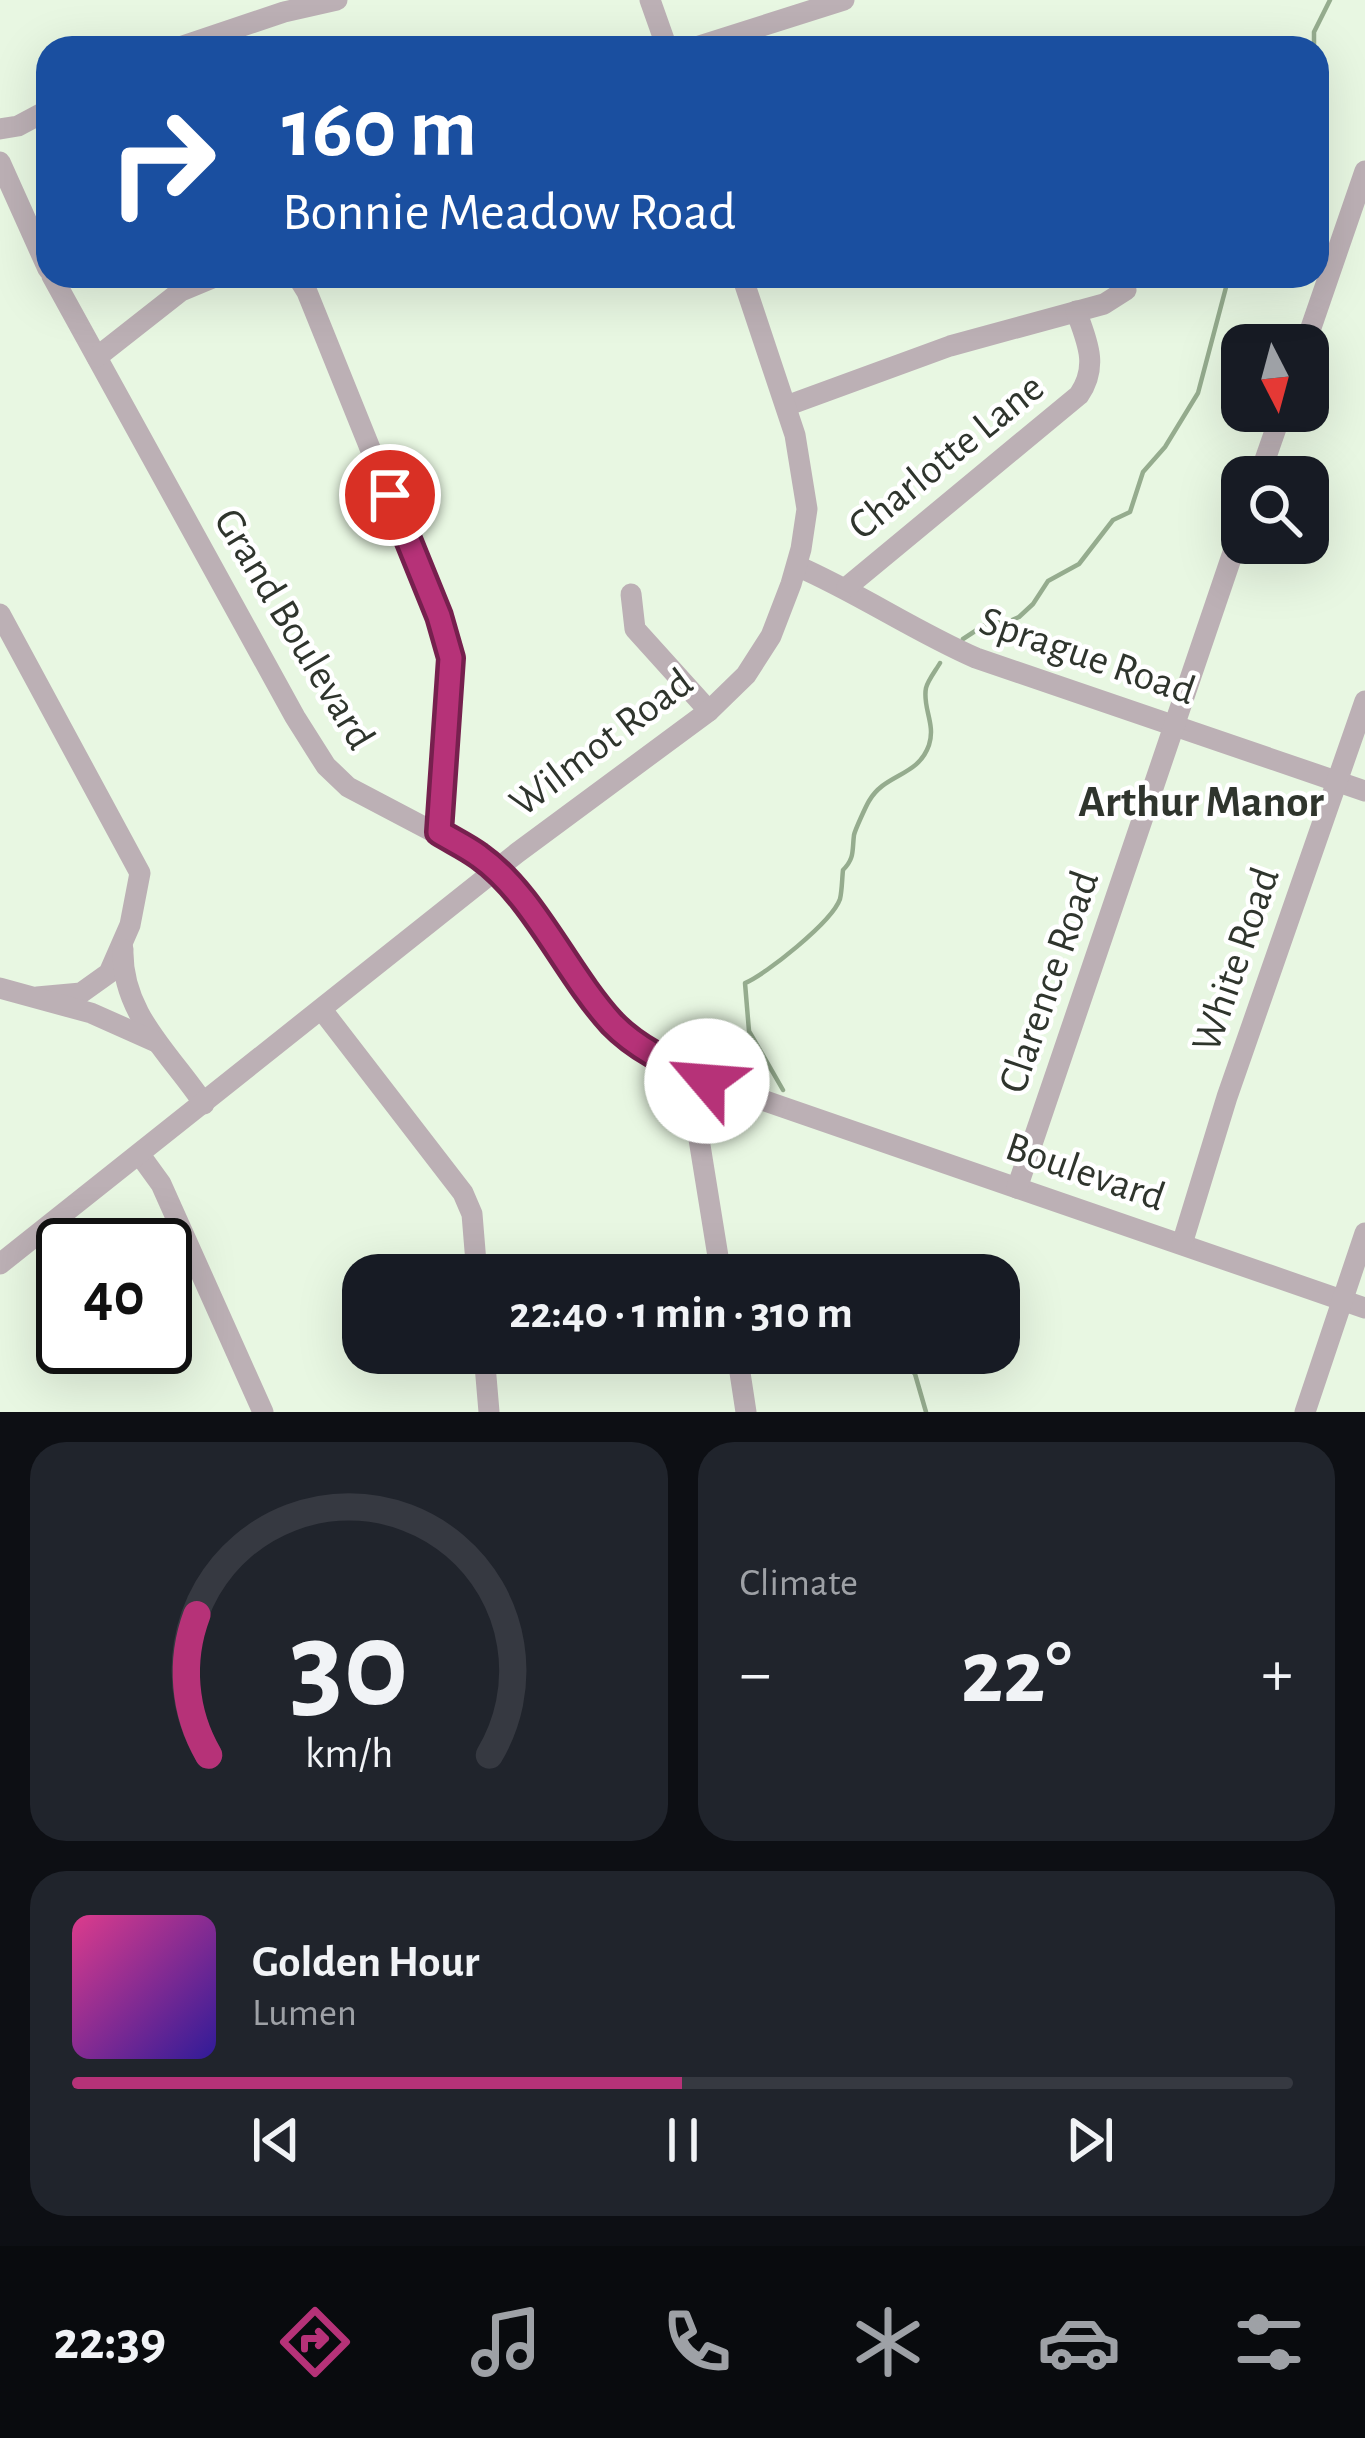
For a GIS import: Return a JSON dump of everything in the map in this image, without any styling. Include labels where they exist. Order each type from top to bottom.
[{"type":"street","points":[[213,36],[337,0]]},
{"type":"street","points":[[650,0],[663,36]]},
{"type":"street","points":[[731,36],[844,0]]},
{"type":"street","points":[[0,129],[36,116]]},
{"type":"street","name":"Grand Boulevard","points":[[0,162],[36,242]]},
{"type":"street","points":[[1329,275],[1365,171]]},
{"type":"street","name":"Grand Boulevard","points":[[58,288],[326,766],[348,788],[481,857],[519,895],[568,969],[636,1043],[707,1081],[781,1107]]},
{"type":"street","points":[[97,358],[188,288]]},
{"type":"street","points":[[305,288],[448,644],[451,677],[439,832]]},
{"type":"street","name":"Wilmot Road","points":[[0,1264],[495,872],[709,711],[760,654],[797,566],[806,492],[786,406],[746,288]]},
{"type":"street","points":[[1312,324],[1325,288]]},
{"type":"street","points":[[786,406],[950,346],[1104,304],[1126,290]]},
{"type":"street","name":"Charlotte Lane","points":[[847,587],[1079,395],[1092,363],[1076,311]]},
{"type":"street","name":"Clarence Road","points":[[1017,1188],[1229,564]]},
{"type":"street","name":"Sprague Road","points":[[797,566],[847,587],[923,633],[976,658],[1365,790]]},
{"type":"street","points":[[631,594],[635,629],[709,711]]},
{"type":"street","points":[[0,614],[137,862],[140,883],[123,945],[109,974],[93,988],[68,997],[38,997]]},
{"type":"street","name":"White Road","points":[[1181,1244],[1365,701]]},
{"type":"street","points":[[123,945],[125,986],[156,1042],[204,1104]]},
{"type":"street","points":[[0,988],[91,1013],[156,1042]]},
{"type":"street","points":[[322,1010],[463,1193],[472,1214],[475,1254]]},
{"type":"street","points":[[707,1081],[698,1133],[700,1170],[717,1254]]},
{"type":"street","name":"Boulevard","points":[[781,1107],[1365,1307]]},
{"type":"street","points":[[140,1155],[161,1184],[263,1412]]},
{"type":"street","points":[[1305,1412],[1365,1233]]},
{"type":"street","points":[[486,1374],[489,1412]]},
{"type":"street","points":[[740,1374],[746,1412]]},
{"type":"waterway","points":[[1314,36],[1330,0]]},
{"type":"waterway","points":[[963,639],[992,620],[1003,624],[1019,617],[1048,581],[1079,564],[1113,520],[1130,512],[1143,472],[1165,447],[1198,393],[1226,288]]},
{"type":"waterway","points":[[783,1090],[749,1031],[745,983],[797,947],[834,909],[855,832],[869,801],[917,763],[929,745],[926,688],[940,663]]},
{"type":"waterway","points":[[915,1374],[926,1412]]},
{"type":"district","name":"Arthur Manor","points":[[1201,800]]},
{"type":"route","points":[[390,495],[451,658],[439,832],[481,857],[519,895],[568,969],[614,1024],[668,1063],[707,1081]]}]
